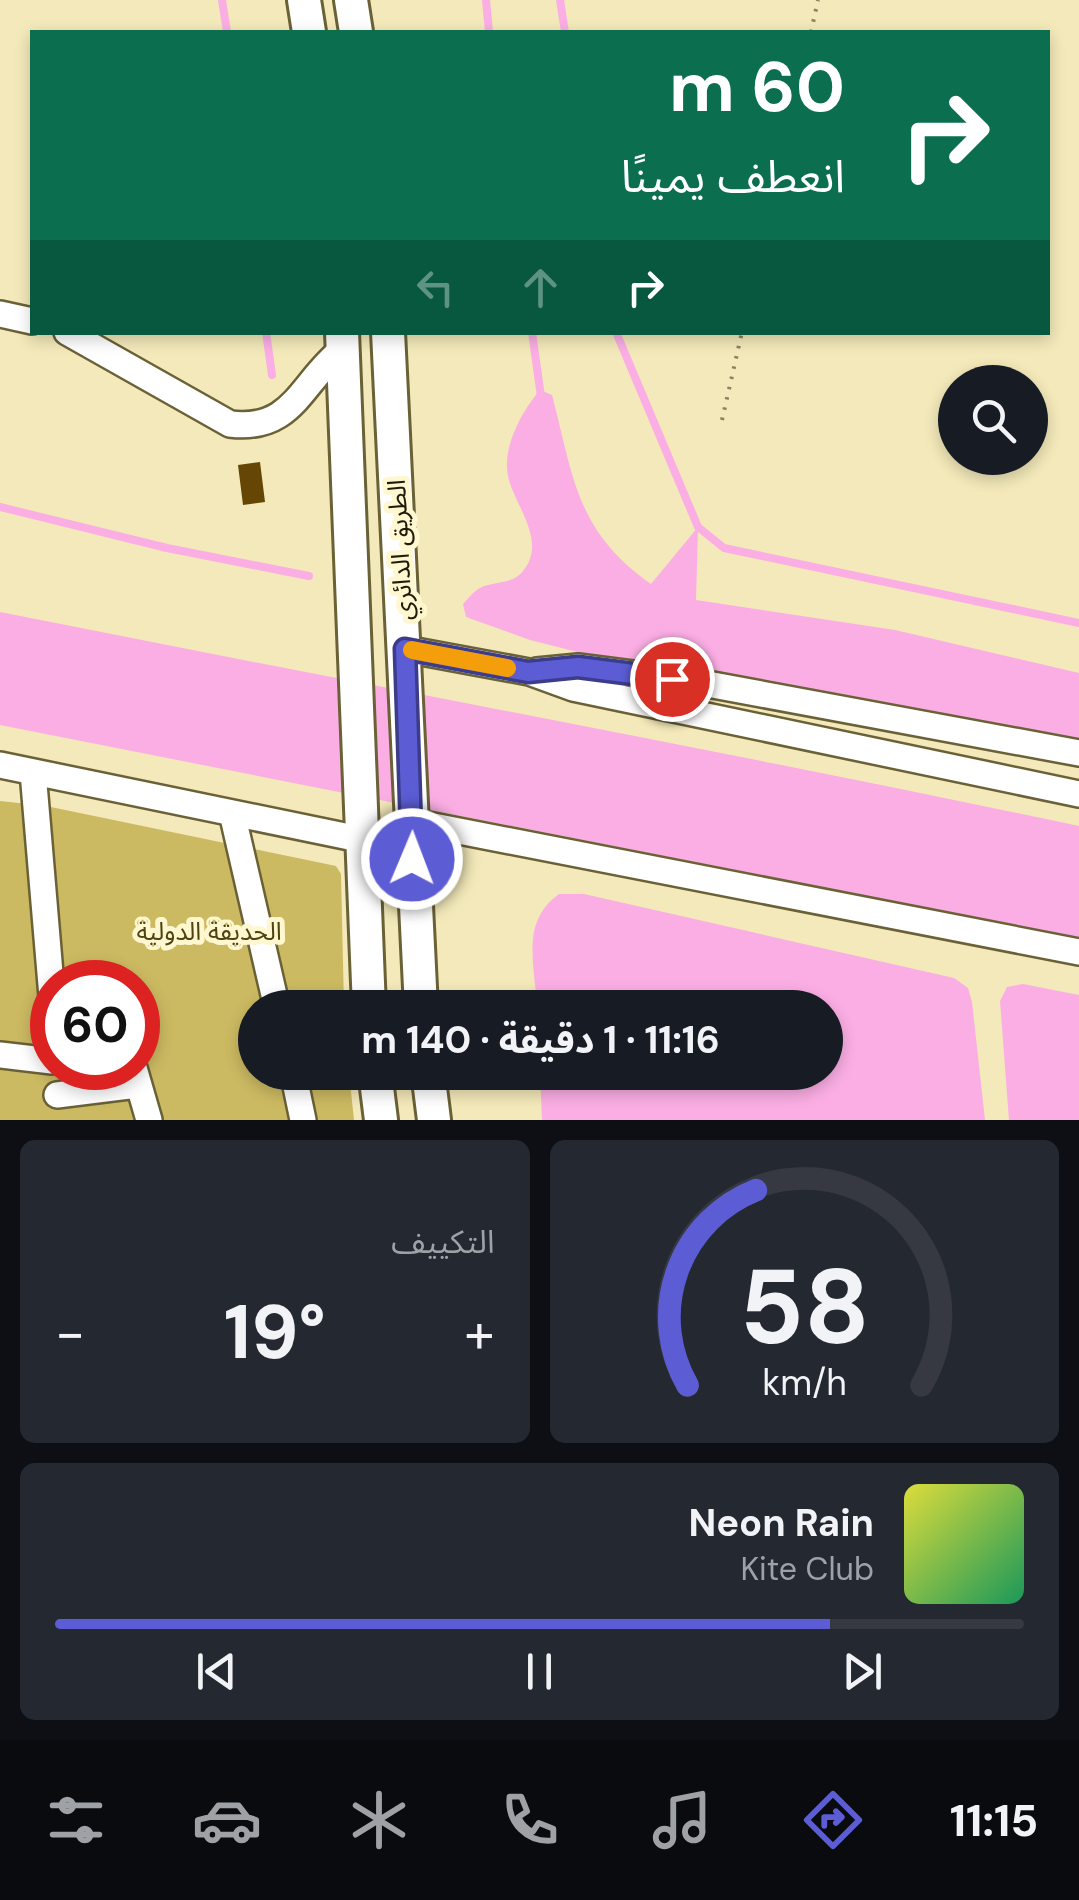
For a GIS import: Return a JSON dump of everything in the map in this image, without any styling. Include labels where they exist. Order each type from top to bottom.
[{"type":"main road","points":[[304,0],[309,30]]},
{"type":"main road","points":[[351,0],[356,30]]},
{"type":"main road","name":"الطريق الدائري","points":[[388,335],[420,990]]},
{"type":"main road","name":"الطريق الدائري","points":[[343,341],[368,990]]},
{"type":"main road","points":[[377,1090],[381,1120]]},
{"type":"main road","points":[[430,1090],[434,1120]]},
{"type":"street","points":[[0,314],[30,321]]},
{"type":"street","points":[[72,335],[230,424],[254,427],[280,416],[343,341]]},
{"type":"street","points":[[406,656],[528,672],[573,688],[1079,794]]},
{"type":"street","points":[[528,672],[578,667],[702,682],[1079,753]]},
{"type":"street","points":[[0,766],[232,813],[364,823]]},
{"type":"street","points":[[33,772],[49,960]]},
{"type":"street","points":[[232,813],[273,990]]},
{"type":"street","points":[[413,816],[1079,952]]},
{"type":"street","points":[[0,1055],[30,1060]]},
{"type":"street","points":[[55,1107],[99,1090]]},
{"type":"street","points":[[140,1090],[149,1120]]},
{"type":"street","points":[[296,1090],[303,1120]]},
{"type":"path","points":[[811,30],[818,0]]},
{"type":"path","points":[[722,420],[741,335]]},
{"type":"green space","name":"الحديقة الدولية","points":[[0,801],[46,806],[336,866],[341,874],[344,990],[238,990],[238,1090],[351,1090],[354,1120],[0,1120]]},
{"type":"shaded area","points":[[540,390],[552,395],[573,478],[593,523],[626,564],[651,584],[698,527],[696,600],[895,630],[1079,673],[1079,744],[601,658],[530,640],[466,617],[463,604],[476,591],[514,579],[530,559],[531,535],[511,487],[507,465],[515,430]]},
{"type":"shaded area","points":[[0,612],[1079,826],[1079,938],[0,725]]},
{"type":"shaded area","points":[[559,894],[584,894],[954,978],[968,988],[972,1002],[985,1120],[542,1120],[541,1090],[843,1090],[843,990],[536,990],[534,931],[547,905]]},
{"type":"shaded area","points":[[1023,984],[1079,995],[1079,1120],[1009,1120],[1000,1001],[1007,987]]},
{"type":"building","points":[[260,462],[265,502],[243,505],[238,465]]},
{"type":"waterway","points":[[222,0],[227,30]]},
{"type":"waterway","points":[[486,0],[489,30]]},
{"type":"waterway","points":[[560,0],[565,30]]},
{"type":"waterway","points":[[266,335],[272,375]]},
{"type":"waterway","points":[[532,335],[541,397]]},
{"type":"waterway","points":[[617,335],[698,527],[724,548],[1079,623]]},
{"type":"waterway","points":[[0,507],[167,548],[309,576]]},
{"type":"slow traffic","points":[[412,650],[507,668]]},
{"type":"route","points":[[412,859],[405,649],[528,672],[578,667],[672,679]]}]
